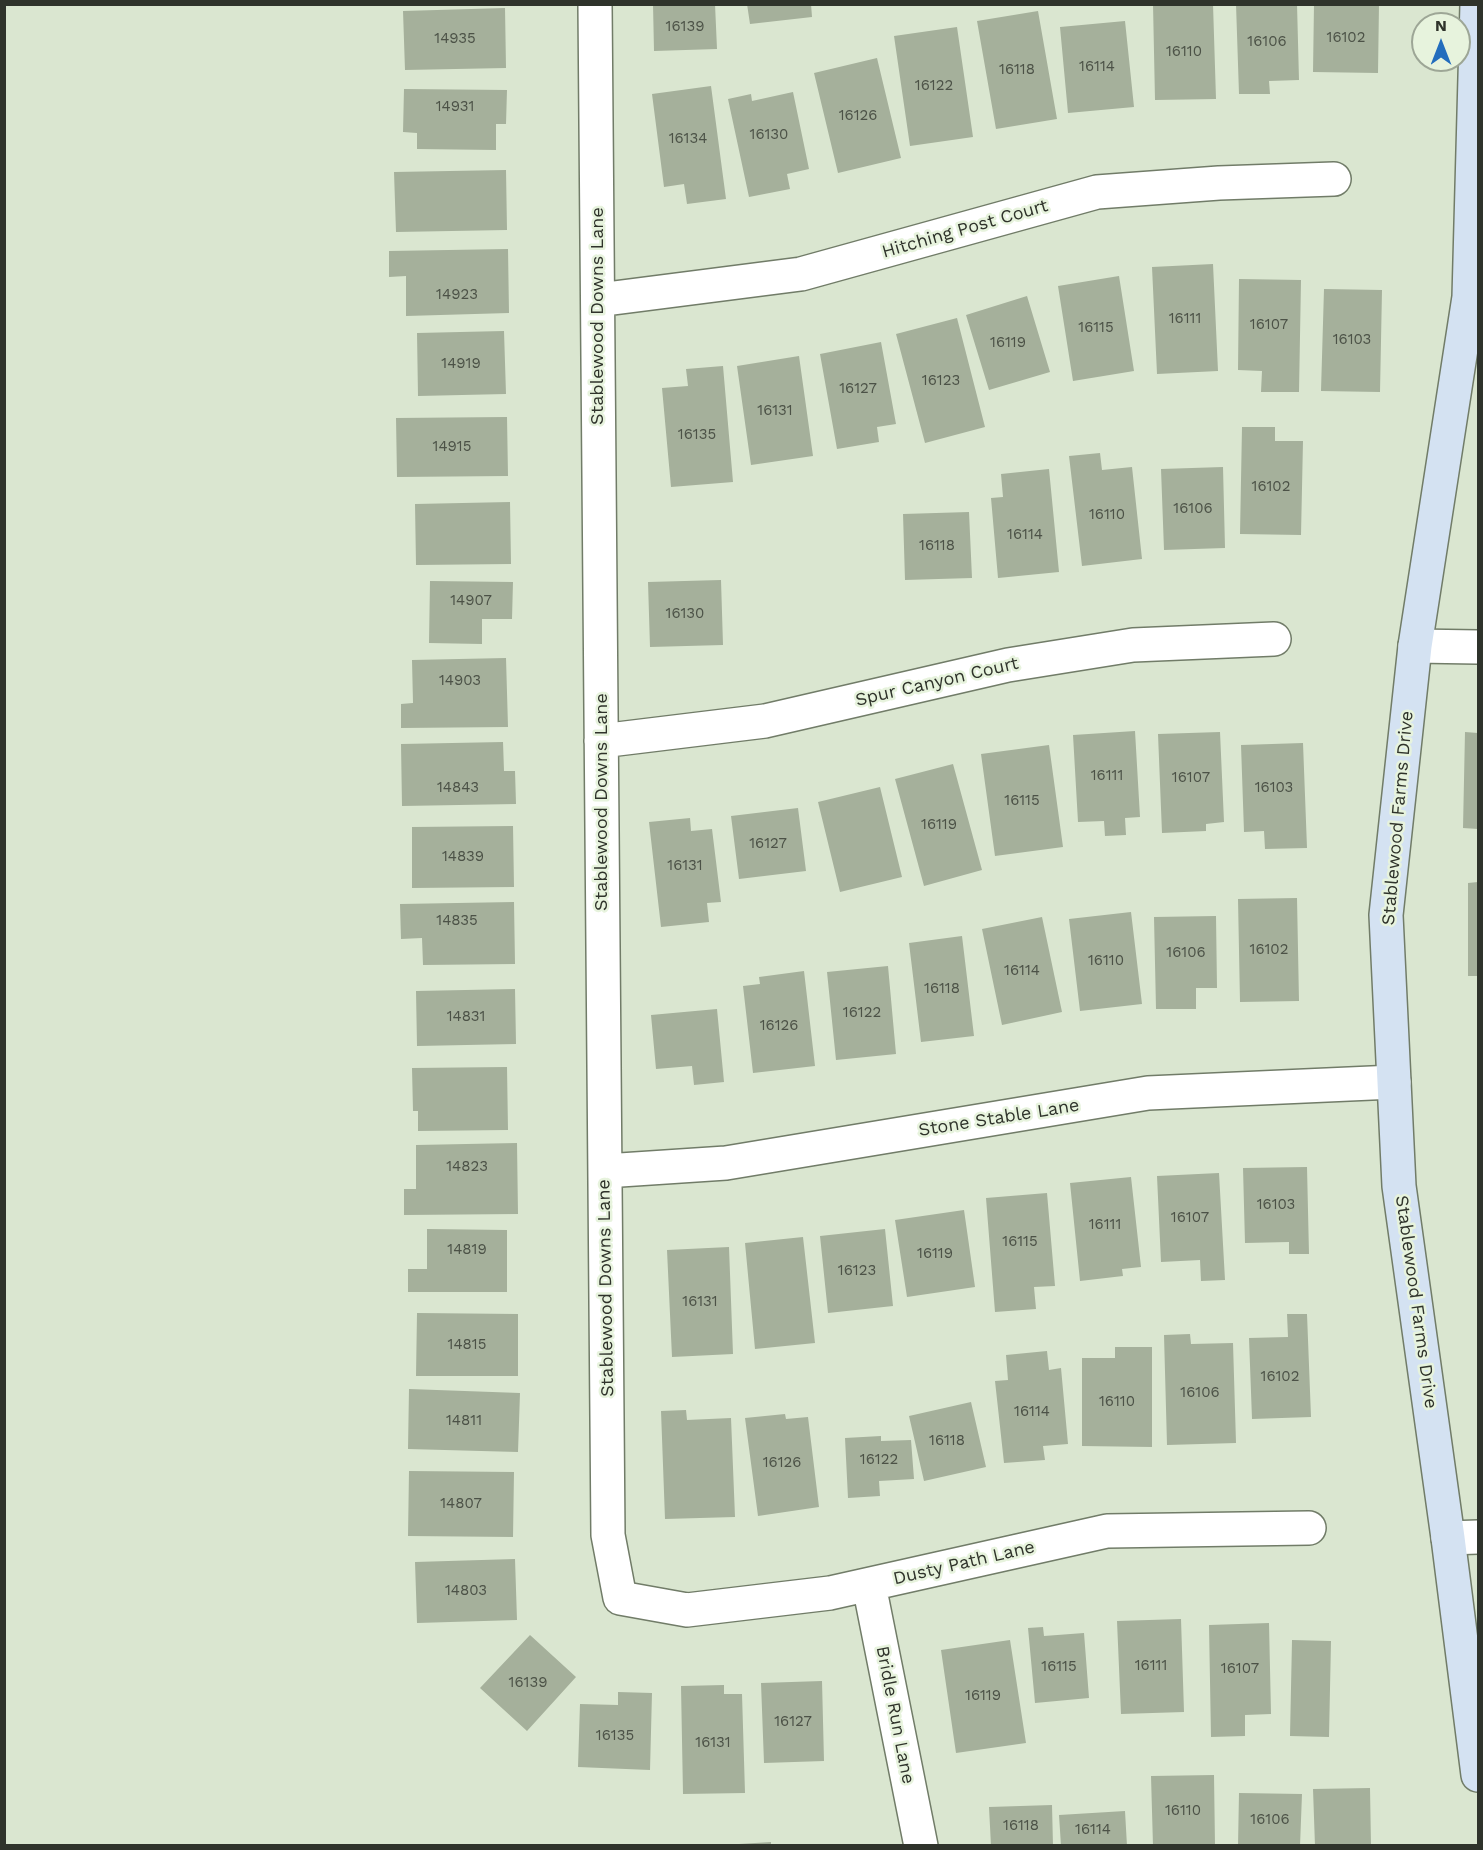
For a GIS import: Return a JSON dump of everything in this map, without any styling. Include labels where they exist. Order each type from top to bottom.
[{"type":"street","name":"Stablewood Downs Lane","points":[[595,4],[608,1535],[620,1598]]},
{"type":"street","name":"Stablewood Farms Drive","points":[[1477,4],[1475,193],[1469,297],[1415,646],[1386,915],[1399,1186],[1463,1537],[1479,1775]]},
{"type":"street","name":"Hitching Post Court","points":[[598,300],[801,274],[1097,192],[1219,183],[1334,179]]},
{"type":"street","name":"Spur Canyon Court","points":[[601,741],[765,722],[1008,665],[1122,647],[1274,639]]},
{"type":"street","points":[[1415,646],[1479,647]]},
{"type":"street","name":"Stone Stable Lane","points":[[605,1171],[726,1163],[1148,1093],[1394,1082]]},
{"type":"street","name":"Dusty Path Lane","points":[[620,1598],[687,1610],[830,1593],[1107,1531],[1309,1528]]},
{"type":"street","name":"Bridle Run Lane","points":[[869,1585],[921,1845]]},
{"type":"building","points":[[653,4],[715,4],[717,49],[654,51]]},
{"type":"building","points":[[747,4],[811,4],[812,17],[750,24]]},
{"type":"building","points":[[1153,4],[1213,4],[1216,99],[1155,100]]},
{"type":"building","points":[[1236,4],[1297,4],[1299,80],[1269,81],[1270,94],[1239,94]]},
{"type":"building","points":[[1314,4],[1379,4],[1378,73],[1313,72]]},
{"type":"building","points":[[505,8],[506,68],[405,70],[403,11]]},
{"type":"building","points":[[1038,11],[1057,119],[996,129],[977,21]]},
{"type":"building","points":[[1125,21],[1134,107],[1068,113],[1060,27]]},
{"type":"building","points":[[957,27],[973,137],[910,146],[894,36]]},
{"type":"building","points":[[877,58],[901,158],[838,173],[814,73]]},
{"type":"building","points":[[711,86],[726,199],[687,204],[684,184],[664,187],[652,94]]},
{"type":"building","points":[[404,89],[507,90],[506,124],[496,124],[496,150],[417,149],[417,133],[403,132]]},
{"type":"building","points":[[793,92],[809,169],[787,174],[790,189],[749,197],[728,99],[751,94],[752,101]]},
{"type":"building","points":[[506,170],[507,230],[396,232],[394,172]]},
{"type":"building","points":[[508,249],[509,313],[406,316],[406,276],[389,277],[389,251]]},
{"type":"building","points":[[1213,264],[1218,371],[1157,374],[1152,267]]},
{"type":"building","points":[[1119,276],[1134,371],[1073,381],[1058,286]]},
{"type":"building","points":[[1239,279],[1301,280],[1299,392],[1261,392],[1262,371],[1238,370]]},
{"type":"building","points":[[1324,289],[1382,290],[1380,392],[1321,391]]},
{"type":"building","points":[[1027,296],[1050,372],[989,390],[966,315]]},
{"type":"building","points":[[957,318],[985,427],[925,443],[896,334]]},
{"type":"building","points":[[504,331],[506,394],[418,396],[417,333]]},
{"type":"building","points":[[881,342],[896,424],[877,427],[879,442],[837,449],[820,354]]},
{"type":"building","points":[[799,356],[813,456],[751,465],[737,366]]},
{"type":"building","points":[[723,366],[733,482],[671,487],[662,388],[688,386],[686,369]]},
{"type":"building","points":[[507,417],[508,476],[397,477],[396,418]]},
{"type":"building","points":[[1242,427],[1275,427],[1275,441],[1303,441],[1301,535],[1240,534]]},
{"type":"building","points":[[1100,453],[1102,470],[1132,467],[1142,559],[1082,566],[1069,456]]},
{"type":"building","points":[[1223,467],[1225,548],[1164,550],[1161,469]]},
{"type":"building","points":[[1049,469],[1059,572],[998,578],[991,498],[1003,497],[1001,474]]},
{"type":"building","points":[[510,502],[511,564],[416,565],[415,504]]},
{"type":"building","points":[[969,512],[972,578],[905,580],[903,514]]},
{"type":"building","points":[[721,580],[723,645],[650,647],[648,582]]},
{"type":"building","points":[[430,581],[513,582],[512,619],[482,619],[482,644],[429,643]]},
{"type":"building","points":[[506,658],[508,727],[401,728],[401,704],[413,703],[412,660]]},
{"type":"building","points":[[1135,731],[1140,817],[1125,818],[1126,835],[1105,836],[1104,821],[1078,822],[1073,735]]},
{"type":"building","points":[[1220,732],[1224,822],[1206,824],[1206,831],[1162,833],[1158,734]]},
{"type":"building","points":[[1465,732],[1478,733],[1478,829],[1463,828]]},
{"type":"building","points":[[503,742],[504,771],[515,771],[516,804],[402,806],[401,744]]},
{"type":"building","points":[[1303,743],[1307,848],[1265,849],[1264,831],[1244,832],[1241,745]]},
{"type":"building","points":[[1049,745],[1063,847],[995,856],[981,754]]},
{"type":"building","points":[[953,764],[982,870],[924,886],[895,779]]},
{"type":"building","points":[[880,787],[902,877],[840,892],[818,802]]},
{"type":"building","points":[[798,808],[806,871],[739,879],[731,816]]},
{"type":"building","points":[[690,818],[691,831],[712,829],[721,902],[707,903],[709,922],[661,927],[649,822]]},
{"type":"building","points":[[513,826],[514,887],[412,888],[412,827]]},
{"type":"building","points":[[1478,882],[1478,976],[1468,976],[1468,883]]},
{"type":"building","points":[[1297,898],[1299,1001],[1240,1002],[1238,899]]},
{"type":"building","points":[[514,902],[515,964],[423,965],[422,938],[401,939],[400,904]]},
{"type":"building","points":[[1131,912],[1142,1004],[1080,1011],[1069,919]]},
{"type":"building","points":[[1216,916],[1217,988],[1196,988],[1196,1009],[1156,1009],[1154,917]]},
{"type":"building","points":[[1042,917],[1062,1012],[1002,1025],[982,929]]},
{"type":"building","points":[[962,936],[974,1036],[921,1042],[909,943]]},
{"type":"building","points":[[888,966],[896,1054],[836,1060],[827,972]]},
{"type":"building","points":[[804,971],[815,1066],[753,1073],[743,986],[760,984],[759,977]]},
{"type":"building","points":[[515,989],[516,1044],[417,1046],[416,991]]},
{"type":"building","points":[[717,1009],[724,1082],[694,1085],[692,1066],[656,1069],[651,1015]]},
{"type":"building","points":[[507,1067],[508,1130],[418,1131],[418,1111],[413,1111],[412,1068]]},
{"type":"building","points":[[517,1143],[518,1214],[404,1215],[404,1189],[416,1189],[416,1145]]},
{"type":"building","points":[[1307,1167],[1309,1254],[1289,1254],[1289,1242],[1245,1243],[1243,1168]]},
{"type":"building","points":[[1219,1173],[1225,1280],[1201,1281],[1200,1260],[1161,1262],[1157,1176]]},
{"type":"building","points":[[1131,1177],[1141,1267],[1122,1269],[1123,1276],[1080,1281],[1070,1183]]},
{"type":"building","points":[[1047,1193],[1055,1286],[1034,1287],[1036,1309],[995,1312],[986,1198]]},
{"type":"building","points":[[964,1210],[975,1287],[907,1297],[895,1220]]},
{"type":"building","points":[[427,1229],[507,1230],[507,1292],[408,1292],[408,1269],[427,1269]]},
{"type":"building","points":[[885,1229],[893,1306],[828,1313],[820,1236]]},
{"type":"building","points":[[803,1237],[815,1343],[755,1349],[745,1243]]},
{"type":"building","points":[[729,1247],[733,1354],[672,1357],[667,1250]]},
{"type":"building","points":[[417,1313],[518,1314],[518,1376],[416,1376]]},
{"type":"building","points":[[1287,1314],[1307,1314],[1311,1417],[1252,1419],[1249,1338],[1288,1337]]},
{"type":"building","points":[[1190,1334],[1191,1344],[1233,1343],[1236,1443],[1167,1445],[1164,1335]]},
{"type":"building","points":[[1115,1347],[1152,1347],[1152,1447],[1082,1446],[1082,1358],[1115,1358]]},
{"type":"building","points":[[1047,1351],[1049,1370],[1061,1368],[1068,1444],[1043,1446],[1045,1460],[1004,1463],[995,1381],[1008,1380],[1006,1355]]},
{"type":"building","points":[[409,1389],[520,1393],[518,1452],[408,1449]]},
{"type":"building","points":[[971,1402],[986,1467],[924,1481],[909,1416]]},
{"type":"building","points":[[686,1410],[687,1420],[731,1418],[735,1517],[665,1519],[661,1411]]},
{"type":"building","points":[[785,1414],[786,1419],[808,1417],[819,1507],[758,1516],[745,1418]]},
{"type":"building","points":[[881,1436],[881,1441],[911,1440],[914,1479],[879,1481],[880,1496],[848,1498],[845,1438]]},
{"type":"building","points":[[409,1471],[514,1472],[513,1537],[408,1536]]},
{"type":"building","points":[[515,1559],[517,1620],[417,1623],[415,1562]]},
{"type":"building","points":[[1181,1619],[1184,1712],[1121,1714],[1117,1621]]},
{"type":"building","points":[[1269,1623],[1271,1714],[1245,1715],[1245,1736],[1211,1737],[1209,1625]]},
{"type":"building","points":[[1043,1627],[1044,1636],[1084,1633],[1089,1698],[1035,1703],[1028,1628]]},
{"type":"building","points":[[530,1635],[576,1677],[527,1731],[480,1688]]},
{"type":"building","points":[[1010,1640],[1026,1743],[956,1753],[941,1650]]},
{"type":"building","points":[[1292,1640],[1331,1641],[1329,1737],[1290,1736]]},
{"type":"building","points":[[822,1681],[824,1761],[764,1763],[761,1683]]},
{"type":"building","points":[[724,1685],[724,1694],[742,1694],[745,1793],[683,1794],[681,1686]]},
{"type":"building","points":[[618,1692],[652,1693],[650,1770],[578,1767],[580,1704],[618,1705]]},
{"type":"building","points":[[1214,1775],[1215,1846],[1153,1846],[1151,1776]]},
{"type":"building","points":[[1370,1788],[1371,1846],[1315,1846],[1313,1789]]},
{"type":"building","points":[[1239,1793],[1302,1794],[1300,1846],[1238,1846]]},
{"type":"building","points":[[1052,1805],[1053,1846],[991,1846],[989,1807]]},
{"type":"building","points":[[1125,1811],[1127,1846],[1061,1846],[1059,1815]]},
{"type":"building","points":[[771,1842],[771,1846],[739,1846],[739,1844]]}]
